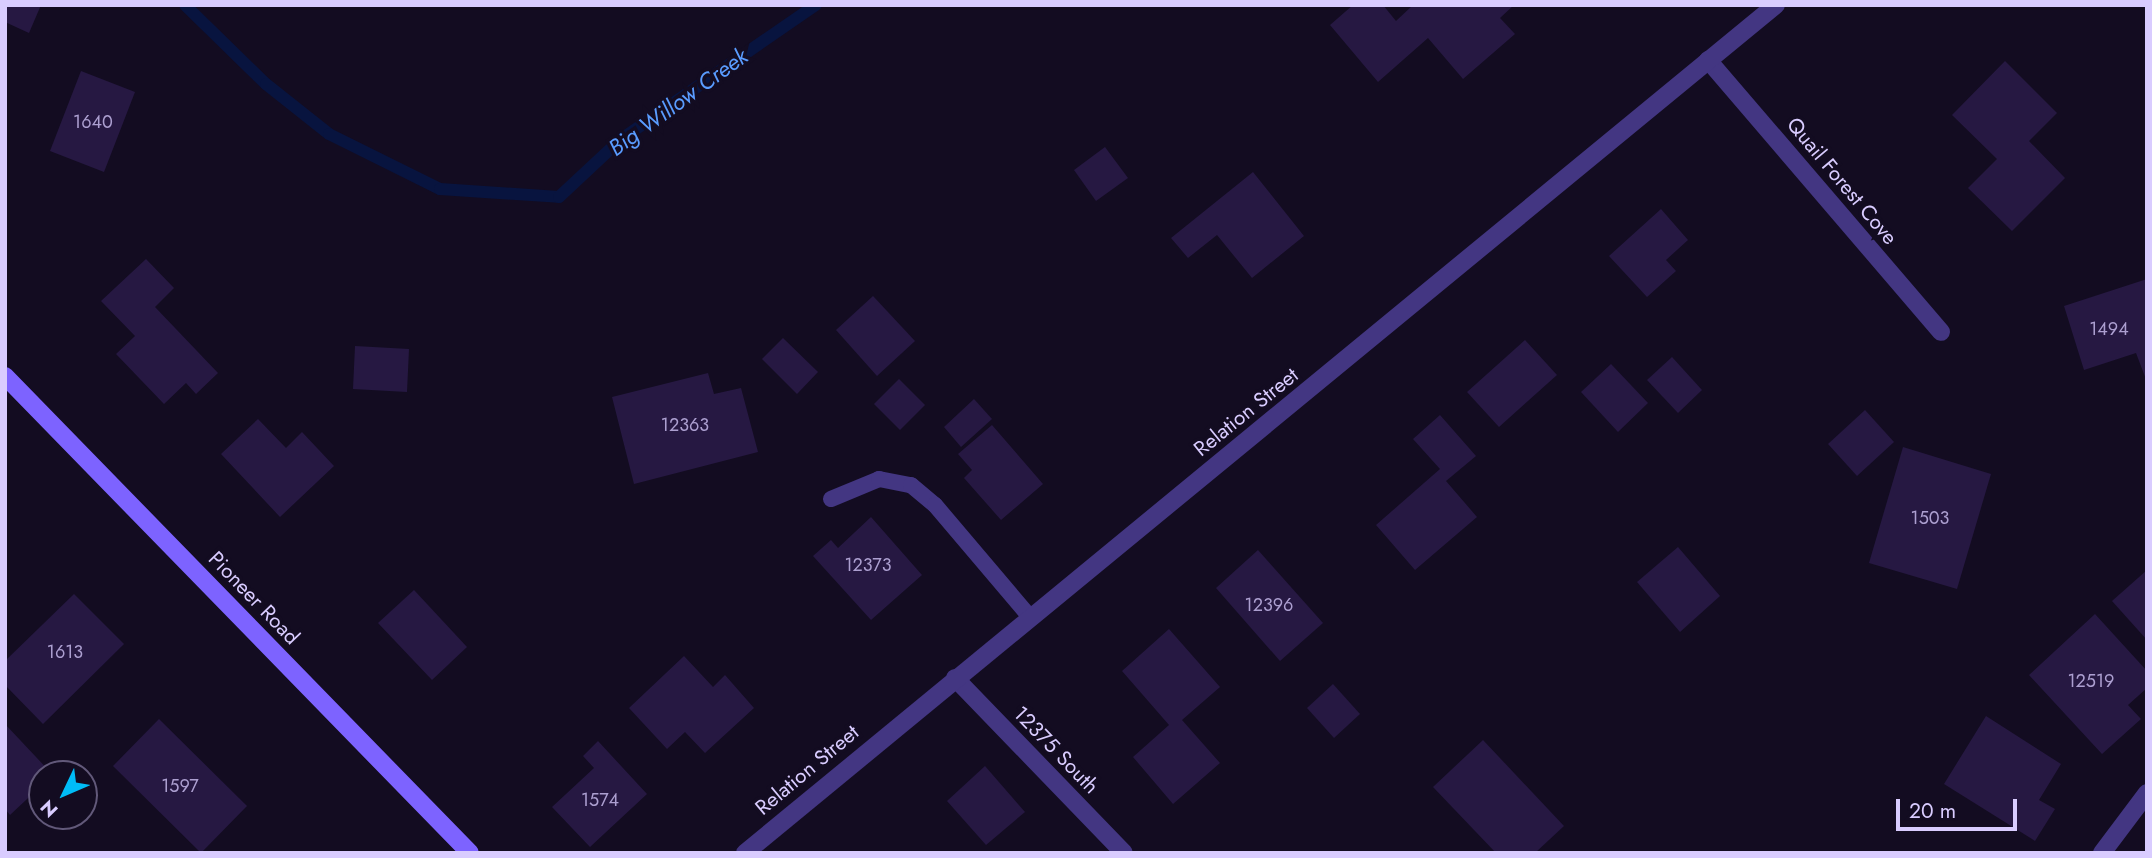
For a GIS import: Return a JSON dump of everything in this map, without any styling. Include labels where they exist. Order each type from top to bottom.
[{"type":"street","name":"Relation Street","points":[[745,853],[1776,5]]},
{"type":"street","name":"Quail Forest Cove","points":[[1708,60],[1941,332]]},
{"type":"street","name":"Pioneer Road","points":[[5,376],[470,853]]},
{"type":"street","name":"12375 South","points":[[955,678],[1124,853]]},
{"type":"street","points":[[2102,853],[2147,793]]},
{"type":"lane","points":[[831,499],[879,479],[911,485],[935,505],[1030,617]]},
{"type":"building","points":[[5,5],[41,5],[29,33],[5,22]]},
{"type":"building","points":[[1353,5],[1383,5],[1396,21],[1413,5],[1514,5],[1500,18],[1515,34],[1463,79],[1428,38],[1378,82],[1330,25]]},
{"type":"building","points":[[2005,61],[2057,113],[2029,141],[2065,178],[2012,231],[1968,188],[1997,159],[1952,115]]},
{"type":"building","points":[[81,71],[135,92],[104,172],[50,151]]},
{"type":"building","points":[[1105,147],[1128,178],[1096,201],[1074,170]]},
{"type":"building","points":[[1253,172],[1304,236],[1252,278],[1217,235],[1188,258],[1171,238]]},
{"type":"building","points":[[1661,209],[1688,240],[1666,260],[1676,271],[1647,297],[1609,256]]},
{"type":"building","points":[[146,259],[174,288],[155,307],[218,373],[196,394],[186,383],[164,404],[116,354],[135,336],[101,301]]},
{"type":"building","points":[[2147,279],[2147,382],[2136,353],[2084,370],[2064,306]]},
{"type":"building","points":[[873,296],[915,341],[877,376],[836,330]]},
{"type":"building","points":[[783,338],[818,372],[797,394],[762,359]]},
{"type":"building","points":[[1525,340],[1557,375],[1499,427],[1467,392]]},
{"type":"building","points":[[355,346],[409,349],[407,392],[353,389]]},
{"type":"building","points":[[1672,357],[1702,390],[1678,413],[1647,380]]},
{"type":"building","points":[[1611,364],[1648,403],[1618,432],[1581,392]]},
{"type":"building","points":[[708,373],[714,394],[741,388],[758,452],[634,484],[612,397]]},
{"type":"building","points":[[899,379],[925,405],[900,430],[874,404]]},
{"type":"building","points":[[974,399],[992,419],[961,447],[944,427]]},
{"type":"building","points":[[1865,410],[1894,442],[1857,476],[1828,444]]},
{"type":"building","points":[[1440,415],[1476,456],[1446,481],[1477,517],[1415,570],[1376,525],[1440,469],[1413,439]]},
{"type":"building","points":[[258,419],[286,448],[302,432],[334,466],[280,517],[221,454]]},
{"type":"building","points":[[992,425],[1043,484],[1001,520],[964,478],[972,470],[958,454]]},
{"type":"building","points":[[1903,447],[1991,474],[1957,589],[1869,563]]},
{"type":"building","points":[[871,517],[922,575],[871,620],[813,556],[831,540],[838,548]]},
{"type":"building","points":[[1678,547],[1720,596],[1680,632],[1637,582]]},
{"type":"building","points":[[1258,550],[1323,623],[1280,661],[1216,588]]},
{"type":"building","points":[[2147,570],[2147,640],[2112,601]]},
{"type":"building","points":[[414,590],[467,647],[432,680],[378,623]]},
{"type":"building","points":[[74,594],[124,644],[43,724],[5,685],[5,661]]},
{"type":"building","points":[[2095,614],[2147,671],[2147,688],[2128,705],[2141,719],[2102,754],[2029,675]]},
{"type":"building","points":[[1169,629],[1220,687],[1182,720],[1220,763],[1173,804],[1133,757],[1169,725],[1122,671]]},
{"type":"building","points":[[684,656],[713,687],[725,675],[754,708],[705,753],[685,732],[667,749],[629,708]]},
{"type":"building","points":[[1333,684],[1360,714],[1334,738],[1307,708]]},
{"type":"building","points":[[1986,716],[2061,764],[2039,800],[2055,809],[2035,841],[1944,784]]},
{"type":"building","points":[[159,719],[247,806],[201,853],[113,766]]},
{"type":"building","points":[[5,724],[39,760],[28,760],[28,798],[10,815],[5,809]]},
{"type":"building","points":[[1483,740],[1564,826],[1535,853],[1496,853],[1433,787]]},
{"type":"building","points":[[598,741],[647,794],[590,847],[552,807],[594,768],[583,756]]},
{"type":"building","points":[[985,766],[1025,812],[986,845],[947,801]]},
{"type":"waterway","name":"Big Willow Creek","points":[[185,5],[266,84],[329,134],[440,189],[559,197],[620,140],[816,5]]}]
